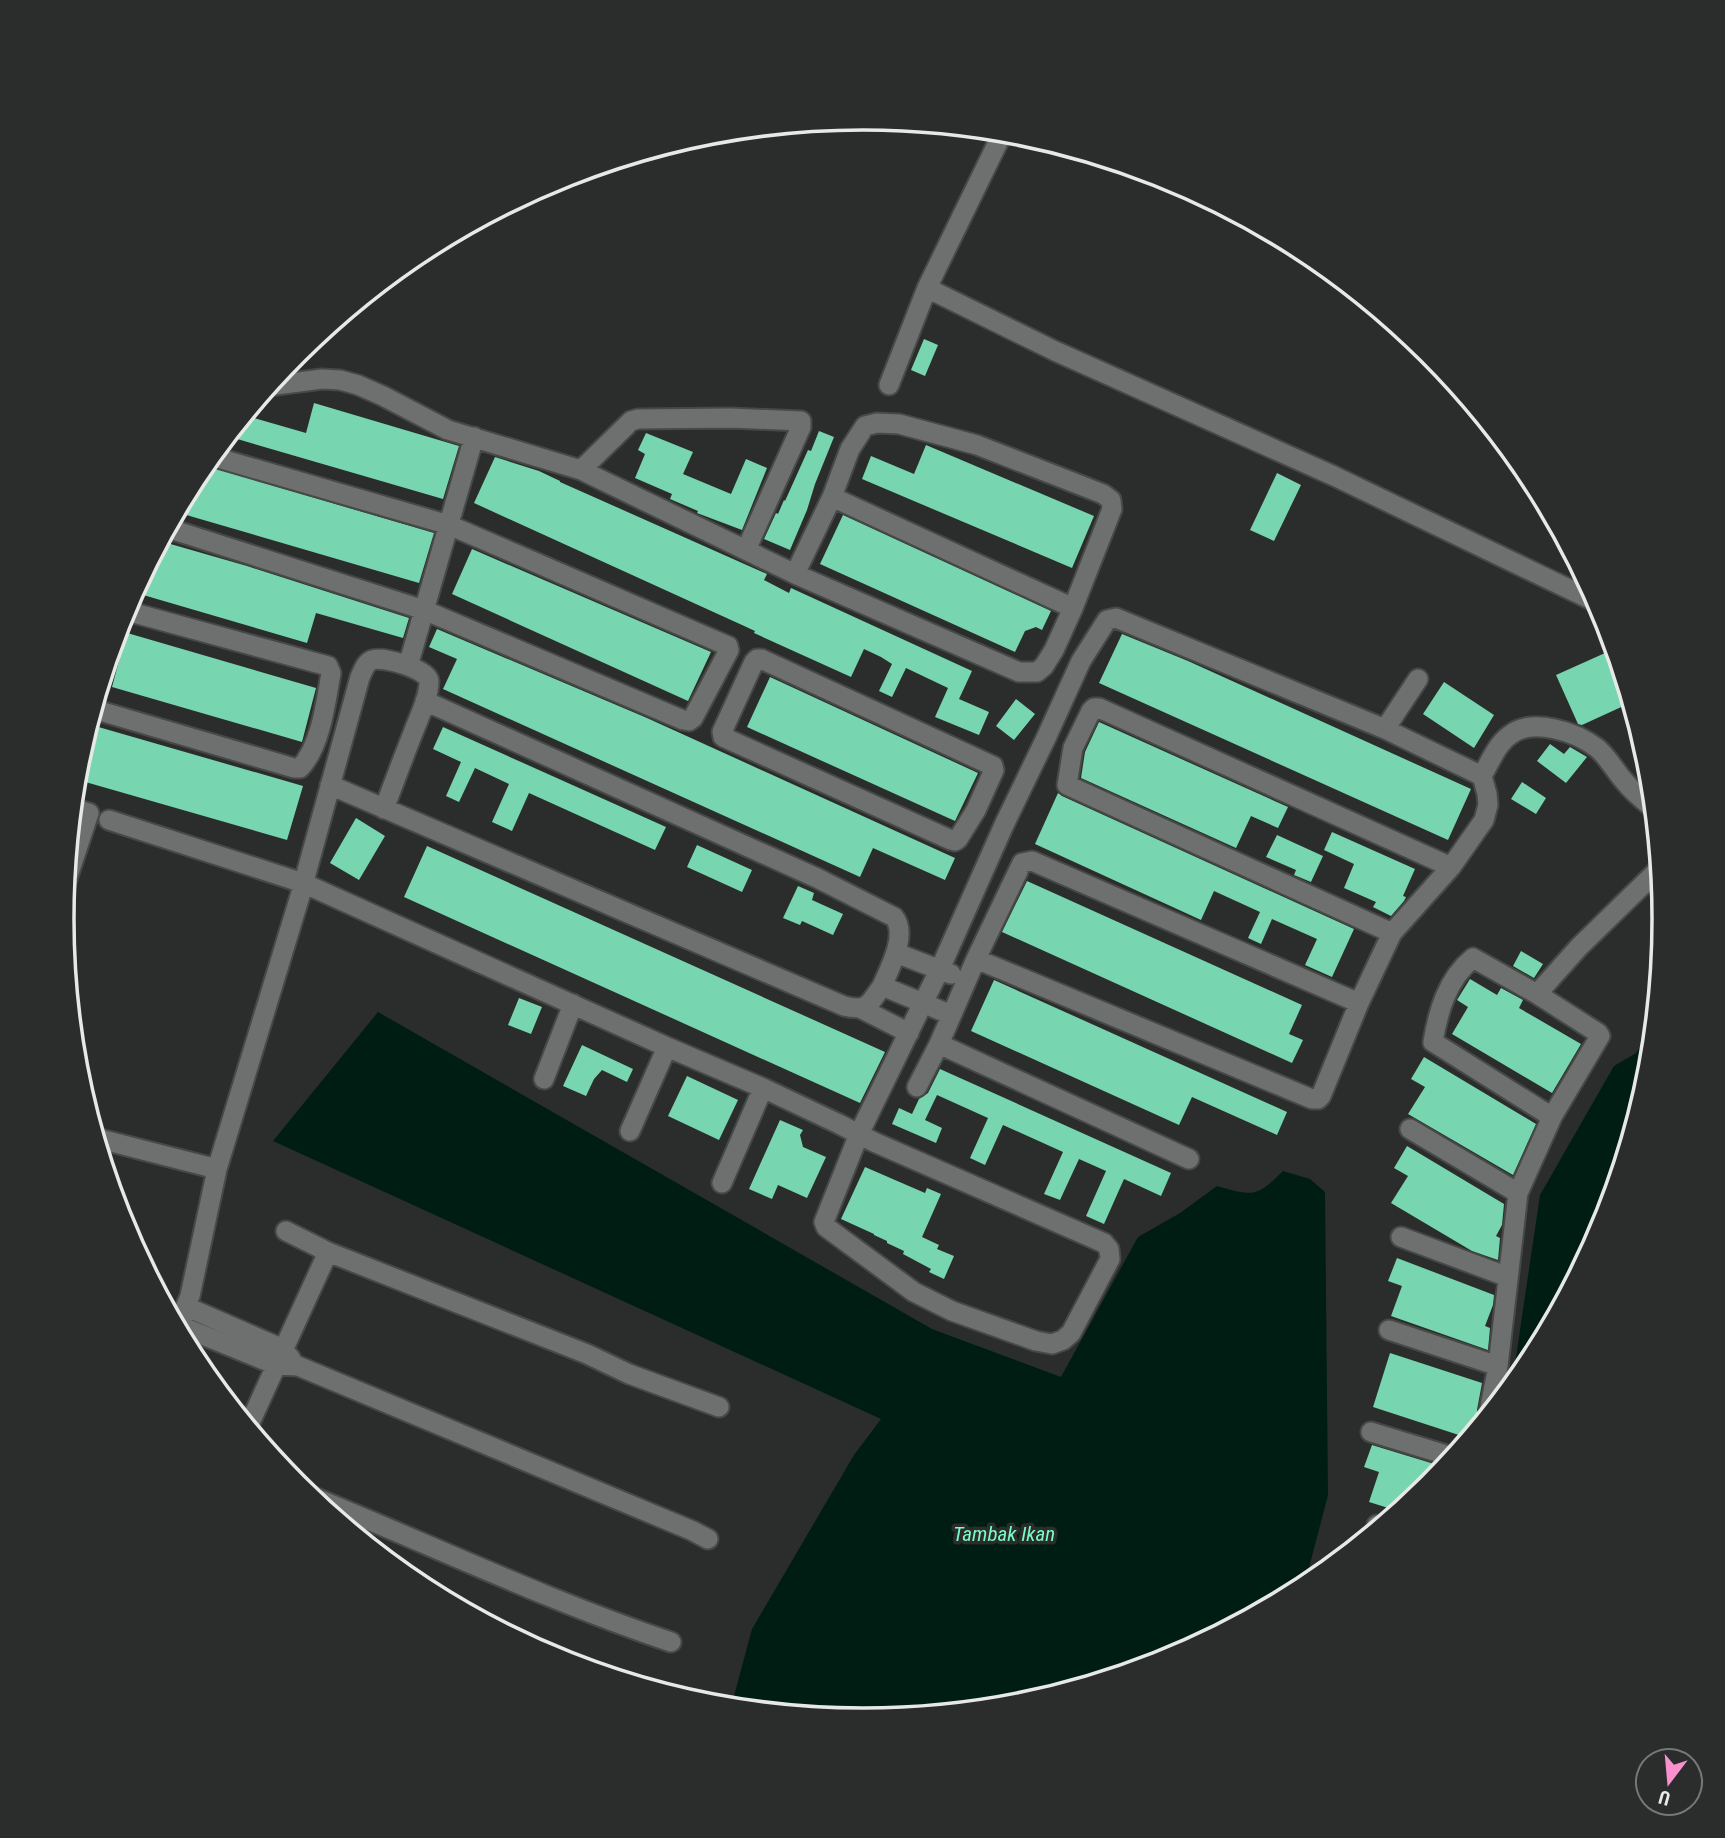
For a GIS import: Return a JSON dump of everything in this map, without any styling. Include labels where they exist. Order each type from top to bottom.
[{"type":"street","points":[[889,385],[927,288],[998,142]]},
{"type":"street","points":[[927,288],[1055,351],[1334,476],[1581,595]]},
{"type":"street","points":[[283,384],[322,379],[340,380],[383,396],[448,430],[581,470],[796,574],[1019,672],[1037,672],[1054,650],[1112,509],[1111,500],[1103,494],[977,445],[899,424],[877,423],[864,426],[850,449],[832,497],[796,574]]},
{"type":"street","points":[[581,470],[631,421],[638,419],[731,418],[801,421],[746,550]]},
{"type":"street","points":[[408,666],[474,437]]},
{"type":"street","points":[[175,531],[424,610],[684,720],[693,719],[729,650],[728,646],[449,525],[222,459]]},
{"type":"street","points":[[832,497],[1073,608]]},
{"type":"street","points":[[101,711],[294,768],[300,768],[305,763],[320,730],[331,673],[328,666],[136,613]]},
{"type":"street","points":[[109,820],[303,883],[763,1088],[859,1134],[874,1142],[1104,1243],[1109,1249],[1110,1259],[1071,1332],[1063,1340],[1052,1344],[1036,1341],[952,1311],[914,1292],[826,1227],[824,1222],[859,1134],[940,969],[1004,825],[1082,661],[1107,620],[1116,618],[1385,729],[1482,776],[1488,794],[1484,820],[1451,867],[1392,933],[1318,1099],[1312,1099],[976,958]]},
{"type":"street","points":[[1054,650],[1082,661]]},
{"type":"street","points":[[182,1317],[187,1307],[217,1169],[303,883],[360,677],[366,663],[378,659],[408,666],[428,677],[425,701],[384,808]]},
{"type":"street","points":[[761,659],[993,766],[994,770],[976,810],[958,839],[951,841],[723,737],[722,732],[754,662],[761,659]]},
{"type":"street","points":[[1385,729],[1418,679]]},
{"type":"street","points":[[425,701],[817,878],[894,917],[899,924],[897,953],[882,986],[862,1009]]},
{"type":"street","points":[[1392,933],[1067,785],[1073,748],[1091,711],[1099,708],[1451,867]]},
{"type":"street","points":[[1482,776],[1503,741],[1511,733],[1521,729],[1546,727],[1575,735],[1598,749],[1626,785],[1642,799]]},
{"type":"street","points":[[320,730],[344,737]]},
{"type":"street","points":[[1046,738],[1073,748]]},
{"type":"street","points":[[330,785],[844,1006],[862,1009],[909,1033]]},
{"type":"street","points":[[976,810],[1004,825]]},
{"type":"street","points":[[77,850],[89,813],[81,811]]},
{"type":"street","points":[[917,1087],[1022,863],[1032,861],[1359,1003]]},
{"type":"street","points":[[1537,994],[1579,947],[1650,877]]},
{"type":"street","points":[[897,953],[966,981]]},
{"type":"street","points":[[1493,1392],[1518,1193],[1552,1117],[1600,1036],[1537,994],[1471,959],[1459,972],[1445,997],[1438,1015],[1433,1042],[1552,1117]]},
{"type":"street","points":[[882,986],[951,1015]]},
{"type":"street","points":[[544,1079],[573,1004]]},
{"type":"street","points":[[939,1044],[1189,1159]]},
{"type":"street","points":[[630,1130],[667,1047]]},
{"type":"street","points":[[722,1183],[763,1088]]},
{"type":"street","points":[[1410,1129],[1518,1193]]},
{"type":"street","points":[[105,1140],[217,1169]]},
{"type":"street","points":[[286,1231],[328,1252],[576,1350],[629,1374],[719,1406]]},
{"type":"street","points":[[1401,1237],[1508,1277]]},
{"type":"street","points":[[252,1418],[328,1252]]},
{"type":"street","points":[[187,1307],[298,1366],[708,1539]]},
{"type":"street","points":[[1389,1330],[1498,1366]]},
{"type":"street","points":[[190,1331],[279,1357]]},
{"type":"street","points":[[1371,1432],[1442,1454]]},
{"type":"street","points":[[335,1505],[562,1601],[671,1642]]},
{"type":"water","name":"Tambak Ikan","points":[[378,1012],[932,1329],[1061,1377],[1138,1237],[1180,1213],[1217,1186],[1239,1192],[1253,1192],[1266,1186],[1283,1171],[1310,1179],[1325,1192],[1328,1495],[1309,1570],[1211,1627],[1164,1648],[1067,1681],[1016,1693],[914,1706],[862,1708],[811,1706],[734,1697],[752,1629],[854,1455],[881,1419],[273,1141]]},
{"type":"water","points":[[1641,1046],[1625,1123],[1610,1173],[1570,1268],[1546,1314],[1515,1362],[1540,1195],[1614,1066],[1636,1053]]},
{"type":"building","points":[[924,339],[938,345],[925,376],[911,370]]},
{"type":"building","points":[[314,403],[459,446],[443,499],[237,439],[254,418],[306,433]]},
{"type":"building","points":[[819,431],[834,437],[790,550],[764,539]]},
{"type":"building","points":[[646,433],[693,452],[683,474],[731,494],[746,459],[767,468],[742,530],[697,513],[698,511],[670,499],[672,494],[635,478],[645,454],[638,450]]},
{"type":"building","points":[[926,445],[1094,516],[1072,568],[862,479],[871,456],[914,474]]},
{"type":"building","points":[[495,457],[539,471],[767,574],[764,580],[789,593],[791,588],[972,671],[959,699],[989,712],[979,735],[935,717],[948,688],[906,668],[892,697],[879,691],[892,664],[864,649],[851,677],[474,503]]},
{"type":"building","points":[[215,469],[434,533],[419,583],[185,515]]},
{"type":"building","points":[[1277,473],[1301,485],[1274,541],[1250,530]]},
{"type":"building","points":[[843,515],[1051,611],[1042,630],[1036,627],[1025,631],[1015,652],[820,564]]},
{"type":"building","points":[[169,544],[409,618],[403,638],[316,613],[307,643],[144,595]]},
{"type":"building","points":[[472,549],[711,652],[688,701],[452,594]]},
{"type":"building","points":[[437,629],[647,718],[955,858],[945,880],[873,848],[860,877],[443,689],[457,659],[429,647]]},
{"type":"building","points":[[128,633],[316,688],[302,742],[112,687]]},
{"type":"building","points":[[1122,634],[1188,661],[1471,789],[1448,840],[1099,683]]},
{"type":"building","points":[[1605,653],[1622,706],[1582,725],[1578,724],[1556,675]]},
{"type":"building","points":[[770,677],[978,773],[955,821],[747,727]]},
{"type":"building","points":[[1444,682],[1494,715],[1474,748],[1423,714]]},
{"type":"building","points":[[1016,699],[1035,714],[1014,740],[996,726]]},
{"type":"building","points":[[1099,722],[1288,807],[1278,828],[1251,816],[1236,848],[1081,778],[1085,752]]},
{"type":"building","points":[[97,727],[303,786],[287,840],[86,782]]},
{"type":"building","points":[[443,727],[666,827],[655,850],[529,793],[512,831],[492,822],[509,784],[475,768],[459,802],[446,796],[461,762],[433,749]]},
{"type":"building","points":[[1550,744],[1564,754],[1570,747],[1587,757],[1566,783],[1537,761]]},
{"type":"building","points":[[1522,782],[1546,798],[1536,814],[1511,799]]},
{"type":"building","points":[[1058,793],[1354,929],[1332,977],[1305,965],[1317,939],[1272,919],[1261,944],[1248,938],[1260,912],[1214,891],[1201,920],[1035,844]]},
{"type":"building","points":[[356,818],[385,836],[359,880],[330,863]]},
{"type":"building","points":[[1332,832],[1415,869],[1403,896],[1406,897],[1404,901],[1391,916],[1373,907],[1376,902],[1344,888],[1354,864],[1324,850]]},
{"type":"building","points":[[1277,835],[1323,856],[1311,882],[1294,875],[1296,870],[1266,857]]},
{"type":"building","points":[[697,845],[752,870],[742,892],[687,867]]},
{"type":"building","points":[[427,846],[885,1052],[860,1103],[404,897]]},
{"type":"building","points":[[1027,881],[1302,1005],[1289,1034],[1303,1040],[1292,1063],[1002,932]]},
{"type":"building","points":[[798,886],[814,893],[812,900],[843,914],[833,935],[802,921],[800,925],[783,918]]},
{"type":"building","points":[[1521,951],[1543,964],[1534,978],[1513,966]]},
{"type":"building","points":[[1470,979],[1497,995],[1501,988],[1523,1000],[1519,1008],[1581,1044],[1552,1093],[1452,1034],[1468,1007],[1457,1000]]},
{"type":"building","points":[[994,980],[1287,1112],[1277,1135],[1192,1097],[1179,1125],[971,1031]]},
{"type":"building","points":[[519,998],[542,1007],[531,1034],[508,1025]]},
{"type":"building","points":[[582,1045],[633,1069],[627,1082],[602,1070],[586,1096],[563,1086]]},
{"type":"building","points":[[1424,1057],[1536,1124],[1513,1175],[1408,1114],[1425,1087],[1411,1079]]},
{"type":"building","points":[[940,1069],[1171,1173],[1161,1196],[1124,1179],[1104,1224],[1086,1216],[1106,1171],[1079,1159],[1060,1200],[1044,1194],[1063,1152],[1003,1125],[985,1165],[970,1158],[988,1118],[937,1095],[925,1120],[942,1128],[936,1143],[892,1124],[899,1108],[912,1114],[919,1099],[928,1093]]},
{"type":"building","points":[[687,1076],[738,1100],[719,1140],[668,1116]]},
{"type":"building","points":[[780,1120],[803,1130],[800,1135],[803,1147],[826,1157],[807,1198],[778,1185],[772,1199],[749,1189]]},
{"type":"building","points":[[1407,1146],[1504,1204],[1502,1225],[1496,1236],[1500,1238],[1498,1260],[1472,1251],[1391,1203],[1408,1176],[1394,1168]]},
{"type":"building","points":[[865,1167],[925,1193],[927,1188],[941,1194],[922,1237],[939,1245],[937,1249],[954,1256],[944,1279],[929,1272],[931,1269],[903,1254],[904,1251],[887,1241],[841,1219]]},
{"type":"building","points":[[1397,1258],[1494,1295],[1485,1326],[1490,1328],[1488,1350],[1391,1316],[1402,1286],[1388,1281]]},
{"type":"building","points":[[1390,1353],[1482,1383],[1478,1412],[1459,1435],[1373,1407]]},
{"type":"building","points":[[1372,1445],[1433,1464],[1388,1508],[1369,1502],[1379,1472],[1364,1467]]}]
